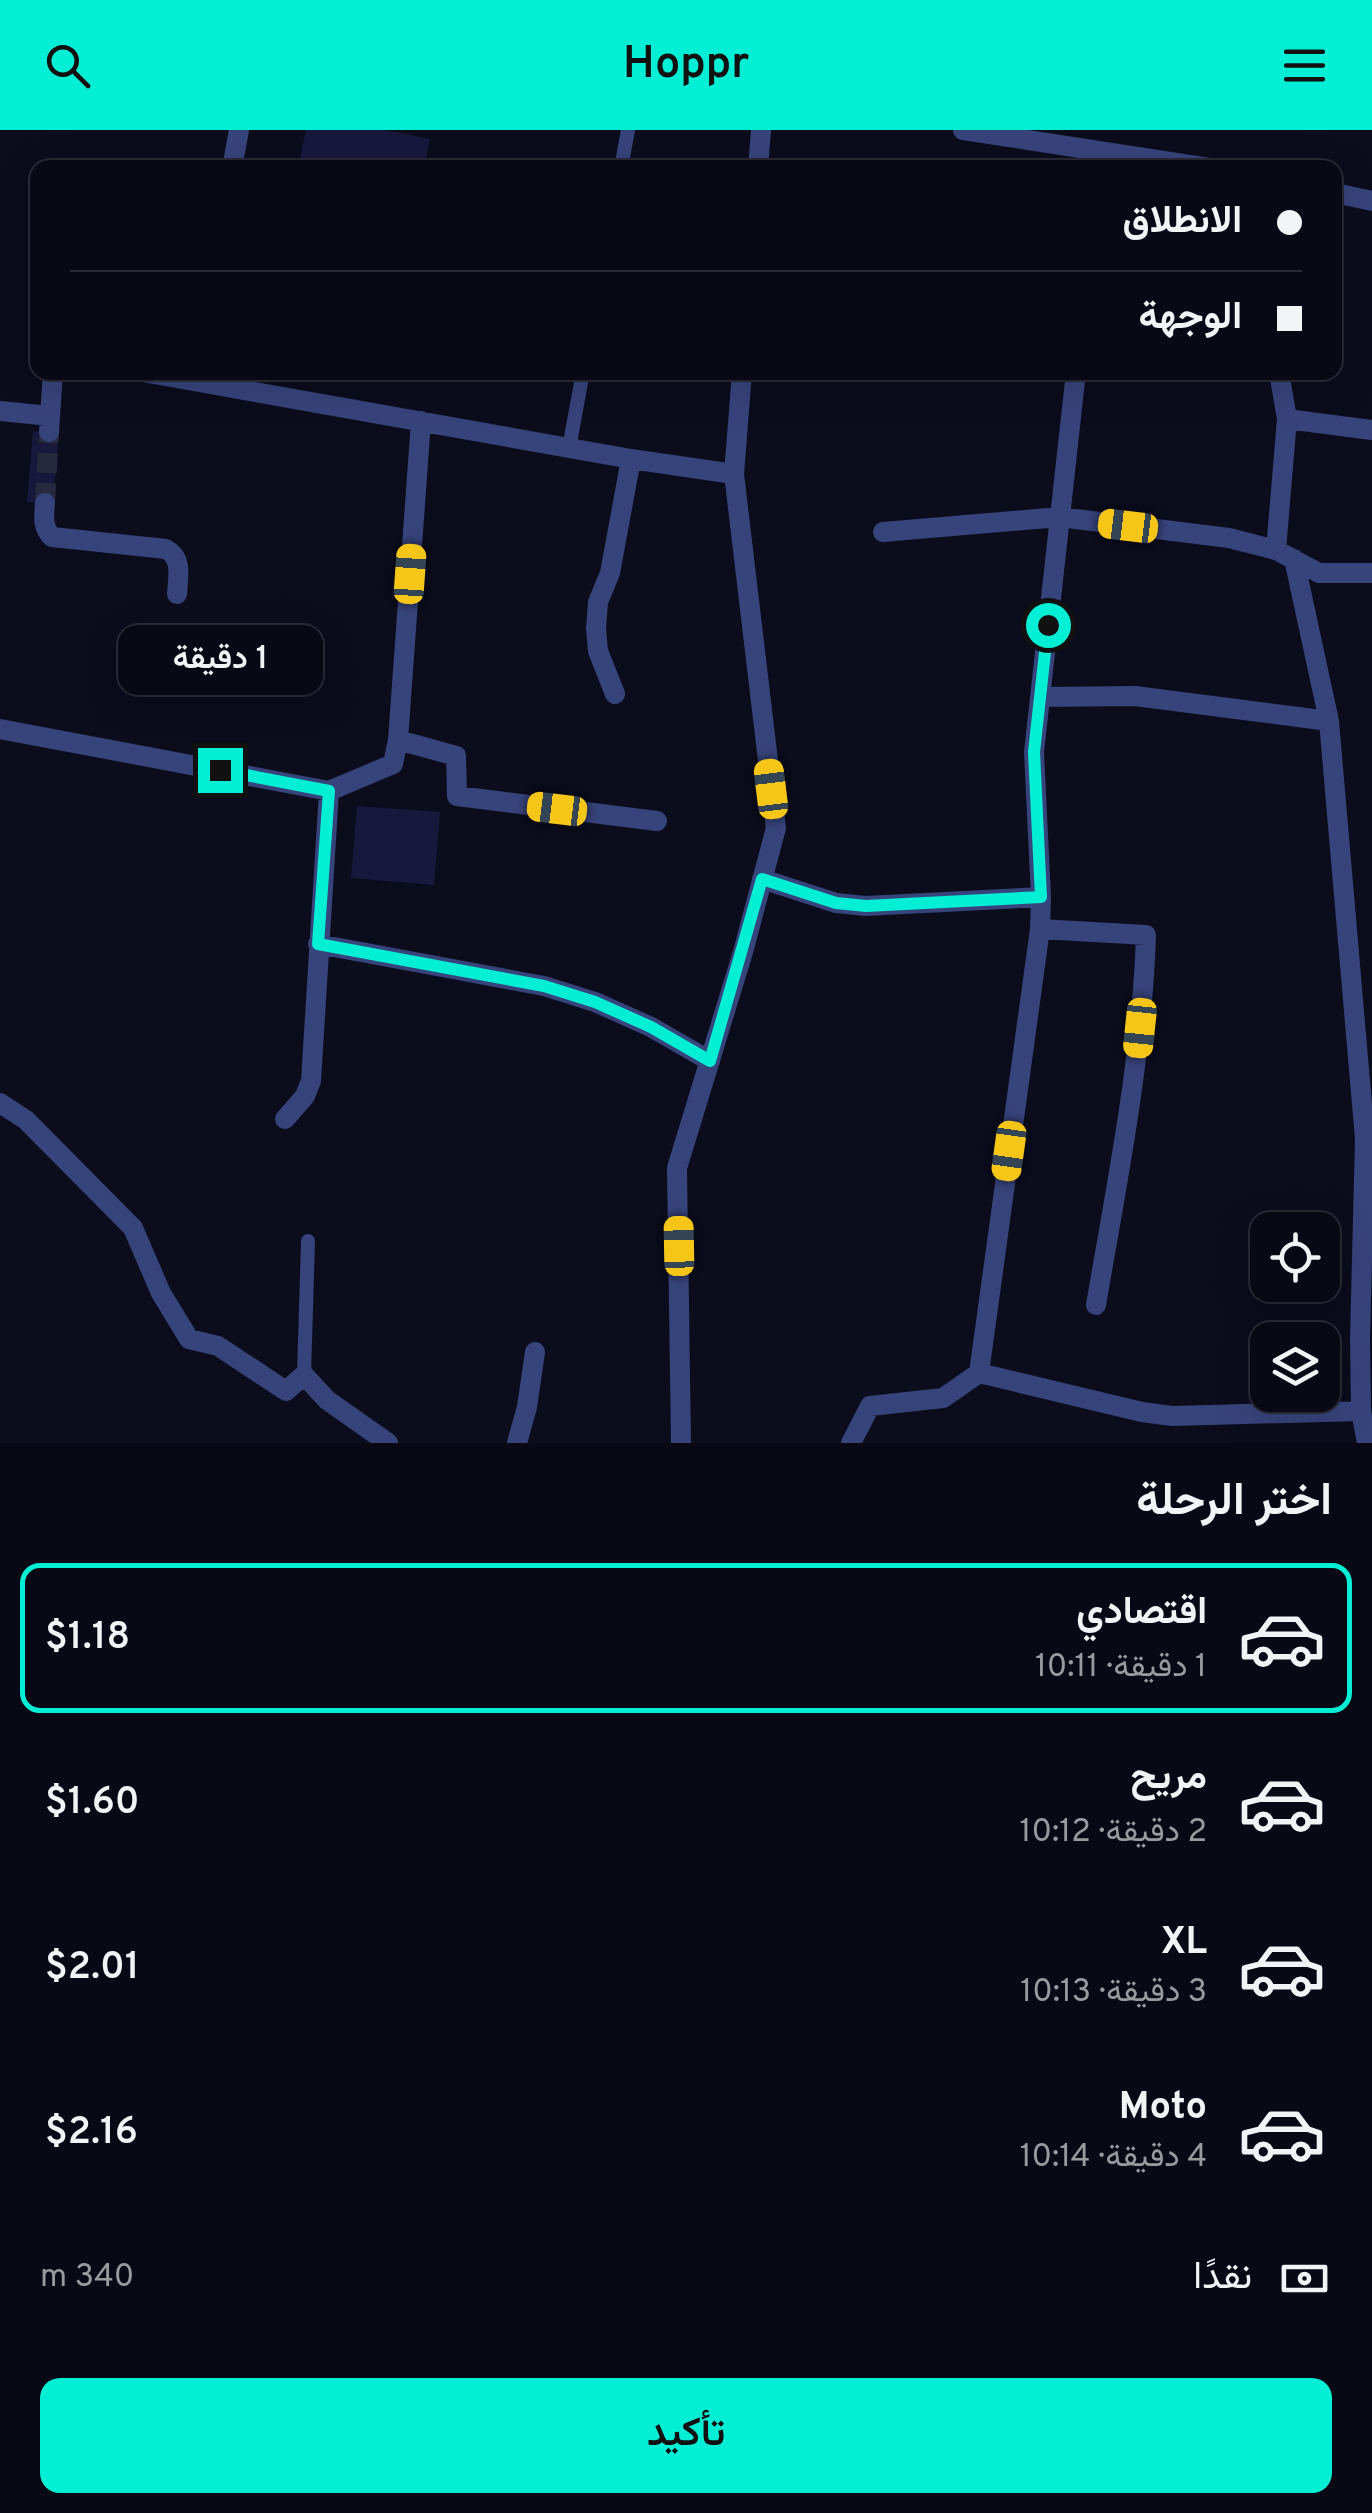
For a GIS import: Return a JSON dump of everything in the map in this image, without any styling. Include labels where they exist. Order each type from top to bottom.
[{"type":"street","points":[[233,160],[239,130]]},
{"type":"street","points":[[759,160],[761,130]]},
{"type":"street","points":[[963,130],[1058,138],[1101,159]]},
{"type":"street","points":[[1342,195],[1372,202]]},
{"type":"street","points":[[0,411],[50,424],[53,380]]},
{"type":"street","points":[[213,380],[569,448],[734,474]]},
{"type":"street","points":[[681,1443],[678,1168],[776,828],[734,474],[741,380]]},
{"type":"street","points":[[850,1443],[870,1406],[943,1398],[978,1372],[1040,930],[1034,752],[1075,380]]},
{"type":"street","points":[[978,1372],[1142,1412],[1366,1428],[1369,1140],[1329,721],[1285,555],[1286,419],[1280,380]]},
{"type":"street","points":[[1286,419],[1372,430]]},
{"type":"street","points":[[0,729],[329,791],[393,764],[398,740],[421,421]]},
{"type":"street","points":[[614,694],[598,650],[596,629],[598,602],[610,573],[631,459]]},
{"type":"street","points":[[45,503],[44,524],[52,537],[172,553],[178,566],[177,594]]},
{"type":"street","points":[[883,532],[1060,517],[1229,538],[1285,555],[1319,572],[1372,573]]},
{"type":"street","points":[[1040,697],[1135,696],[1329,721]]},
{"type":"street","points":[[398,740],[456,756],[457,796],[656,821]]},
{"type":"street","points":[[285,1119],[305,1096],[311,1081],[329,791]]},
{"type":"street","points":[[762,879],[836,903],[866,906],[1041,897]]},
{"type":"street","points":[[1040,930],[1146,935],[1136,1067],[1096,1305]]},
{"type":"street","points":[[318,944],[544,986],[595,1002],[651,1027],[710,1061]]},
{"type":"street","points":[[0,1103],[26,1120],[133,1228],[161,1293],[189,1339],[218,1346],[286,1391],[304,1376],[326,1400],[388,1443]]},
{"type":"street","points":[[517,1443],[535,1352]]},
{"type":"lane","points":[[622,160],[628,130]]},
{"type":"lane","points":[[569,448],[582,380]]},
{"type":"lane","points":[[304,1376],[308,1241]]},
{"type":"building","points":[[306,130],[385,130],[430,139],[426,160],[300,160]]},
{"type":"building","points":[[33,431],[59,433],[53,504],[27,502]]},
{"type":"building","points":[[357,806],[440,812],[434,885],[351,878]]},
{"type":"tunnel","points":[[45,503],[49,432]]},
{"type":"route","points":[[220,770],[329,791],[318,944],[544,986],[595,1002],[651,1027],[710,1061],[762,879],[836,903],[866,906],[1041,897],[1034,752],[1048,625]]}]
